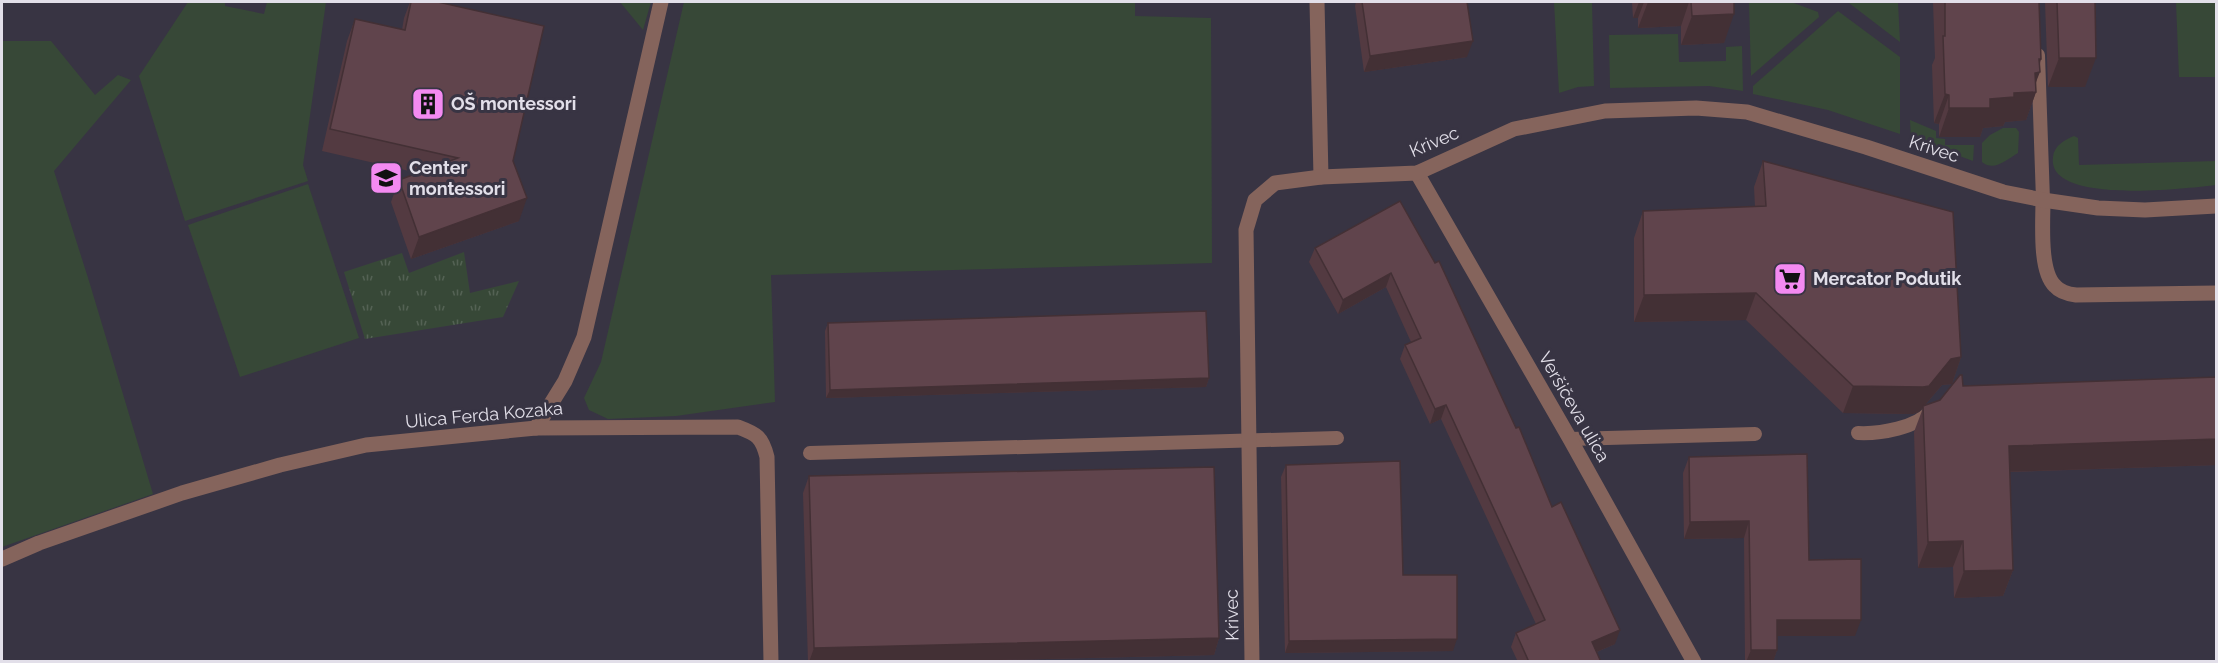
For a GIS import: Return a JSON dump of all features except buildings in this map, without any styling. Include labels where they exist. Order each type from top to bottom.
[{"type":"street","points":[[536,428],[566,381],[584,336],[661,2]]},
{"type":"street","points":[[1317,2],[1321,177]]},
{"type":"street","name":"Krivec","points":[[1252,662],[1246,230],[1254,200],[1275,183],[1321,177],[1417,173],[1514,129],[1605,111],[1696,108],[1747,112],[1866,147],[2003,192],[2043,200],[2098,208],[2145,210],[2217,206]]},
{"type":"street","name":"Veršičeva ulica","points":[[1417,173],[1570,439],[1694,662]]},
{"type":"street","points":[[2043,200],[2045,266],[2048,278],[2055,287],[2065,293],[2076,295],[2217,293]]},
{"type":"street","name":"Ulica Ferda Kozaka","points":[[2,559],[39,543],[182,493],[280,465],[366,445],[536,428],[738,427],[753,432],[763,441],[767,457],[771,662]]},
{"type":"lane","points":[[2038,45],[2043,200]]},
{"type":"lane","points":[[1858,433],[1876,433],[1924,420],[1939,402]]},
{"type":"lane","points":[[1570,439],[1755,434]]},
{"type":"lane","points":[[810,453],[1337,438]]},
{"type":"green space","points":[[188,2],[225,2],[225,6],[264,14],[267,2],[326,2],[303,165],[308,181],[185,221],[139,76]]},
{"type":"green space","points":[[620,2],[651,2],[643,30]]},
{"type":"green space","points":[[684,2],[1135,2],[1135,16],[1211,18],[1212,263],[771,275],[775,402],[676,416],[608,419],[589,410],[584,398],[601,362]]},
{"type":"green space","points":[[1554,2],[1592,2],[1594,86],[1578,87],[1559,93]]},
{"type":"green space","points":[[1749,2],[1791,2],[1818,12],[1819,17],[1751,76]]},
{"type":"green space","points":[[1898,2],[1900,42],[1849,3]]},
{"type":"green space","points":[[2176,2],[2216,2],[2216,77],[2179,77]]},
{"type":"green space","points":[[1838,11],[1900,57],[1900,134],[1828,110],[1753,94],[1753,86]]},
{"type":"green space","points":[[1678,34],[1679,62],[1726,61],[1726,47],[1742,46],[1743,91],[1709,86],[1610,88],[1609,35]]},
{"type":"green space","points":[[2,41],[51,41],[95,95],[118,75],[131,80],[54,171],[153,494],[2,547]]},
{"type":"green space","points":[[1910,120],[1936,131],[1936,138],[1945,139],[1945,145],[1974,145],[1973,161],[1911,138]]},
{"type":"green space","points":[[2003,128],[2016,128],[2019,132],[2018,153],[2000,164],[1986,165],[1982,162],[1982,143],[1990,135]]},
{"type":"green space","points":[[2074,136],[2078,138],[2079,165],[2216,161],[2216,185],[2179,189],[2122,190],[2095,188],[2072,182],[2057,172],[2053,157],[2060,144]]},
{"type":"green space","points":[[308,184],[359,338],[240,377],[188,225]]},
{"type":"green space","points":[[464,252],[470,293],[519,281],[503,317],[365,339],[344,272],[402,253],[409,273]]},
{"type":"place","name":"OŠ montessori","points":[[428,104]]},
{"type":"place","name":"Center montessori","points":[[386,178]]},
{"type":"place","name":"Mercator Podutik","points":[[1790,279]]}]
